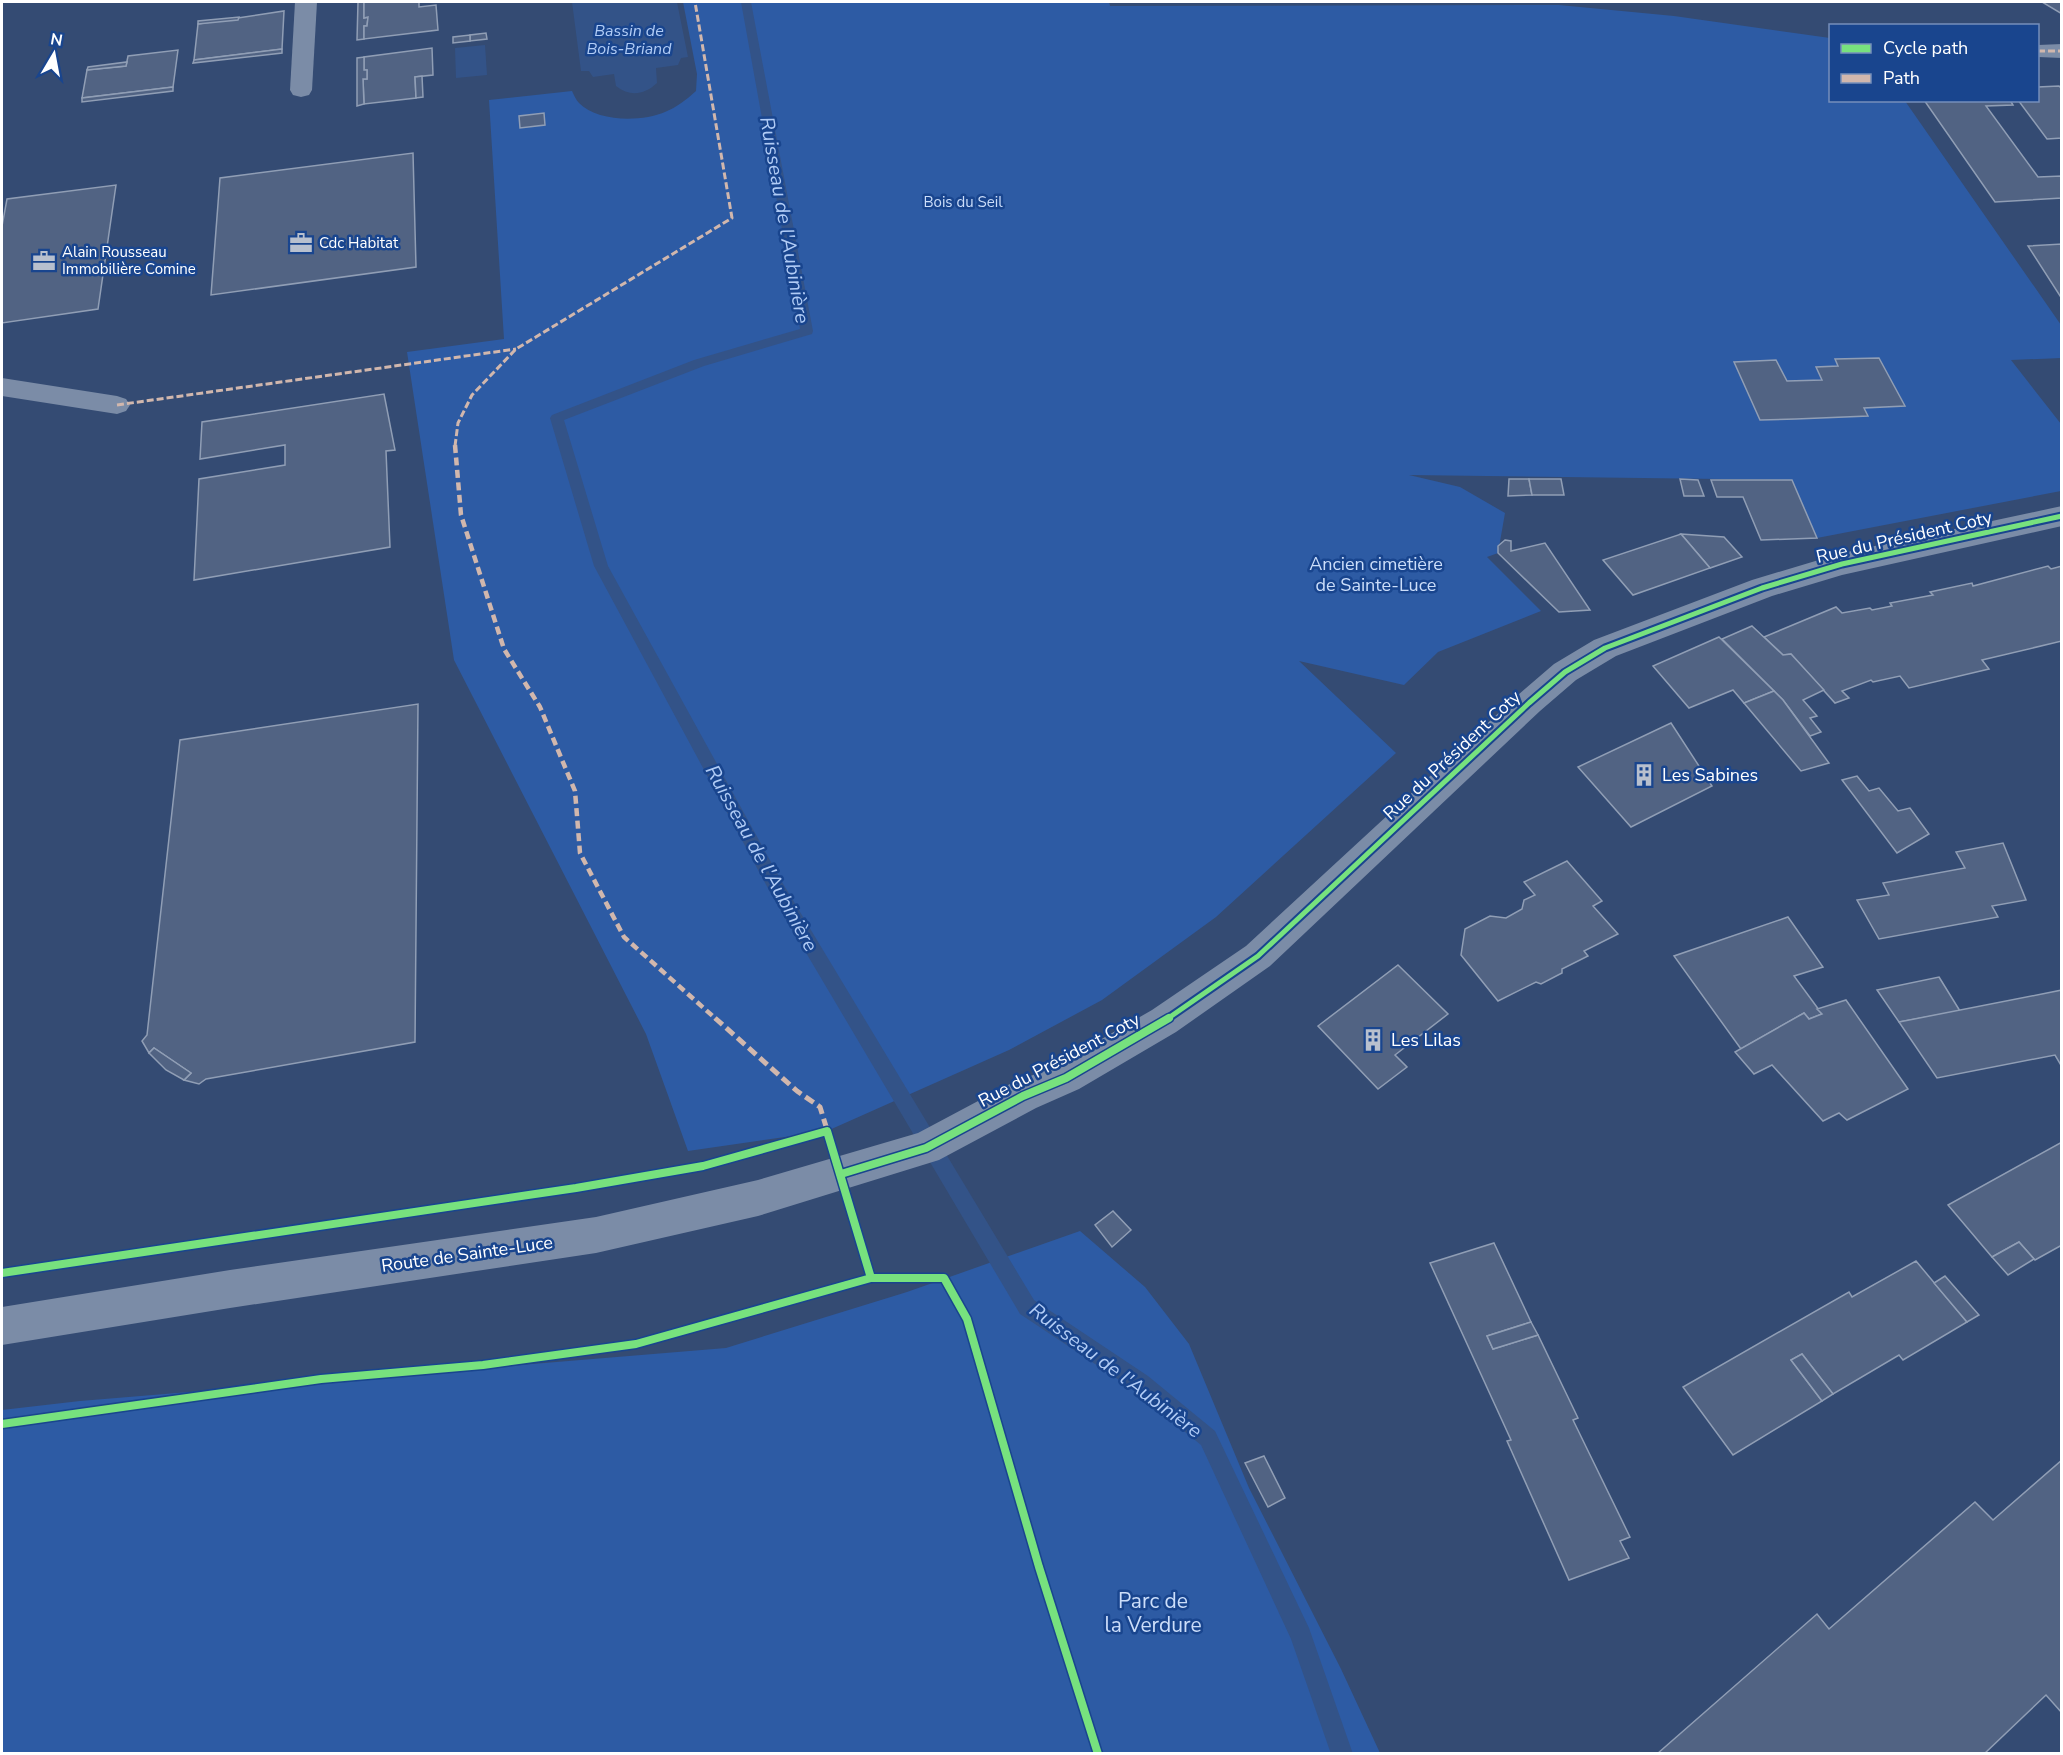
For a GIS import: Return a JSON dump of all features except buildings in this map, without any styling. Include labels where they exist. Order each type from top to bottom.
[{"type":"street","points":[[301,90],[306,2]]},
{"type":"street","points":[[2039,51],[2061,51]]},
{"type":"street","points":[[2,387],[117,405]]},
{"type":"street","name":"Rue du Président Coty","points":[[926,1148],[1023,1096],[1065,1078],[1154,1026],[1258,956],[1529,703],[1565,672],[1605,648],[1762,588],[1842,564],[2061,516]]},
{"type":"street","name":"Route de Sainte-Luce","points":[[2,1326],[230,1289],[596,1235],[758,1198],[926,1148]]},
{"type":"green space","points":[[683,2],[1109,2],[1110,6],[1559,5],[1674,16],[1829,38],[1829,102],[1906,102],[2061,325],[2061,358],[2011,360],[2061,424],[2061,491],[1817,538],[1792,480],[1409,475],[1460,487],[1505,513],[1498,553],[1487,557],[1541,611],[1438,652],[1404,685],[1299,661],[1396,753],[1216,917],[1102,1000],[1009,1050],[827,1131],[688,1151],[646,1034],[454,660],[407,352],[504,339],[489,100],[572,91],[578,102],[597,114],[632,119],[655,115],[681,103],[696,91],[697,74]]},
{"type":"green space","name":"Parc de la Verdure","points":[[1080,1231],[1145,1287],[1189,1344],[1249,1488],[1341,1669],[1380,1753],[2,1753],[2,1410],[80,1401],[726,1348],[907,1292]]},
{"type":"water","name":"Bassin de Bois-Briand","points":[[572,2],[677,2],[688,57],[681,58],[678,65],[656,68],[657,83],[642,92],[632,93],[621,90],[616,86],[614,74],[593,77],[589,71],[581,71]]},
{"type":"water","points":[[485,45],[487,75],[456,78],[455,48]]},
{"type":"waterway","name":"Ruisseau de l'Aubinière","points":[[746,2],[807,331],[699,363],[557,418],[601,566],[776,887],[1027,1307],[1141,1383],[1208,1438],[1301,1636],[1342,1754]]},
{"type":"marked path","points":[[695,2],[732,218],[516,349],[472,395],[458,423],[454,450],[461,515],[504,649],[540,707],[575,791],[580,853],[624,937],[797,1091],[820,1107],[829,1136]]},
{"type":"marked path","points":[[2039,51],[2062,51]]},
{"type":"marked path","points":[[117,405],[516,349]]},
{"type":"cycle path","points":[[841,1174],[926,1148],[1023,1096],[1066,1078],[1164,1021],[1258,956],[1529,703],[1565,672],[1605,648],[1762,588],[1842,564],[2062,516]]},
{"type":"cycle path","points":[[2,1273],[576,1188],[703,1166],[827,1131],[871,1278]]},
{"type":"cycle path","points":[[2,1424],[321,1379],[483,1365],[636,1344],[871,1278],[944,1278],[967,1319],[1039,1567],[1098,1754]]},
{"type":"place","name":"Cdc Habitat","points":[[301,243]]},
{"type":"place","name":"Alain Rousseau Immobilière Comine","points":[[44,261]]},
{"type":"place","name":"Les Sabines","points":[[1644,775]]},
{"type":"place","name":"Les Lilas","points":[[1373,1040]]},
{"type":"park label","name":"Bois du Seil","points":[[963,202]]},
{"type":"park label","name":"Ancien cimetière de Sainte-Luce","points":[[1376,574]]}]
